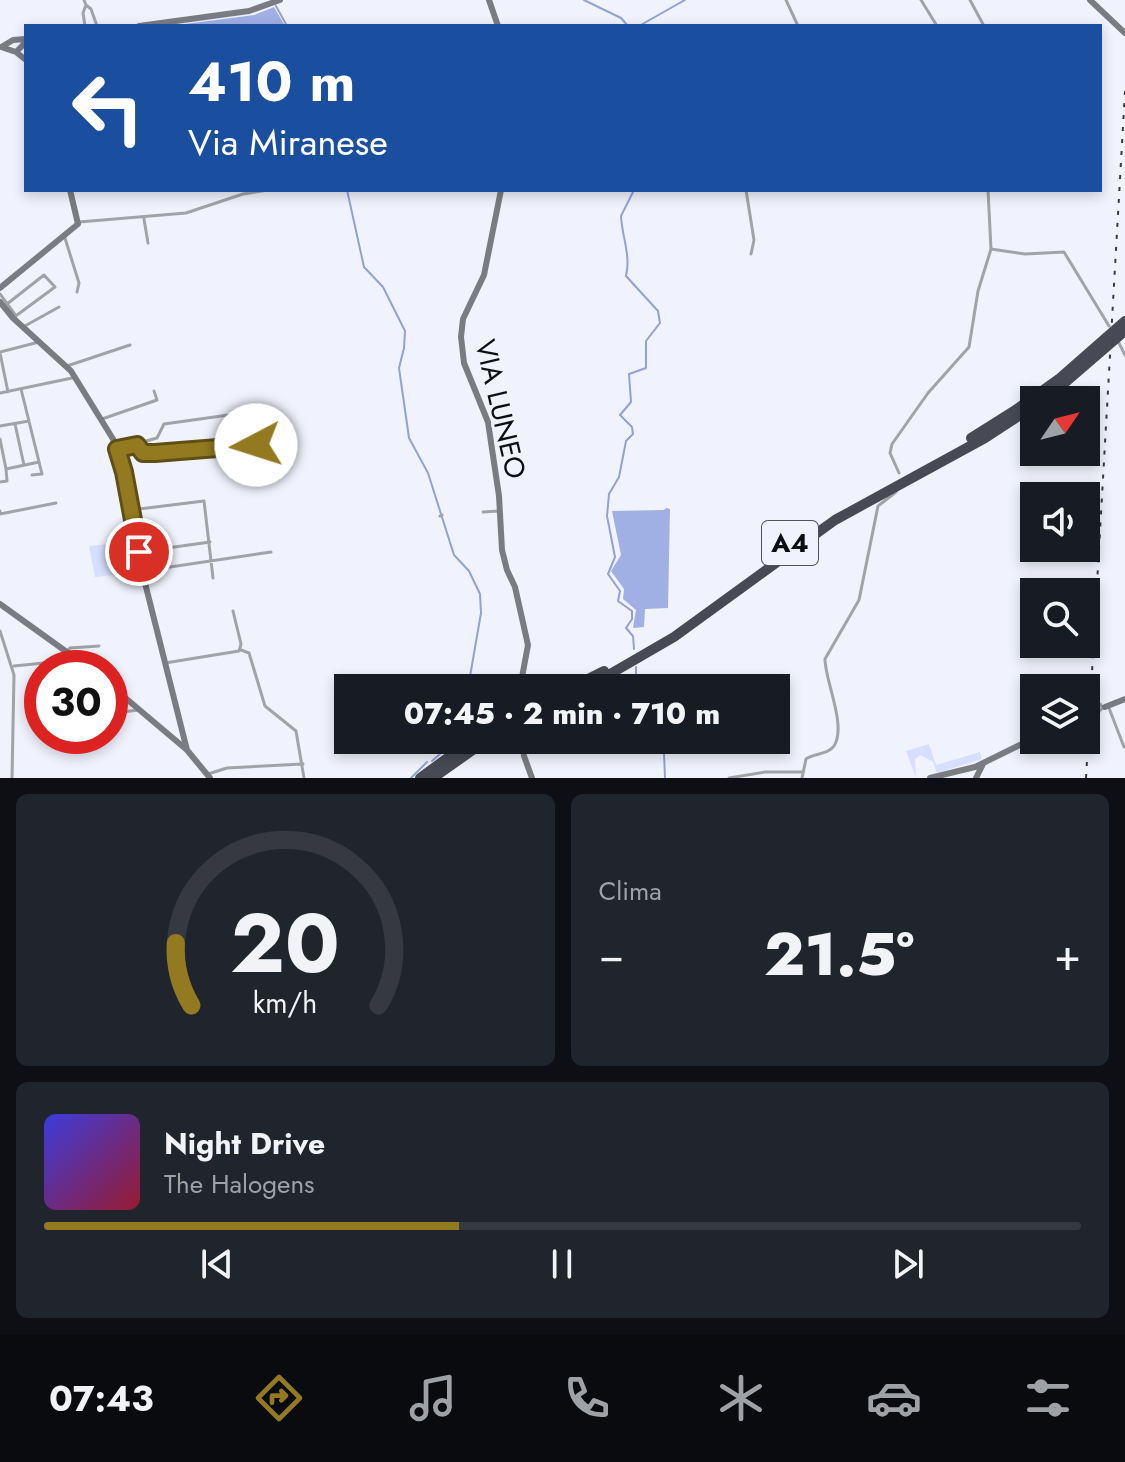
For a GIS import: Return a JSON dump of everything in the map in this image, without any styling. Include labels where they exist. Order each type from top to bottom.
[{"type":"highway","name":"A4","points":[[1051,386],[1125,321]]},
{"type":"highway","points":[[1059,386],[1119,333]]},
{"type":"highway","name":"A4","points":[[595,674],[666,634],[832,514],[1020,412]]},
{"type":"highway","name":"A4","points":[[610,674],[674,637],[844,515],[985,438],[1020,412]]},
{"type":"highway","points":[[420,778],[453,754]]},
{"type":"highway","points":[[433,778],[467,754]]},
{"type":"main road","points":[[489,0],[497,24]]},
{"type":"main road","points":[[1090,0],[1125,33]]},
{"type":"main road","points":[[154,24],[249,11],[276,1]]},
{"type":"main road","points":[[0,47],[18,45]]},
{"type":"main road","points":[[0,288],[79,222],[71,192]]},
{"type":"main road","name":"VIA LUNEO","points":[[501,192],[484,275],[463,319],[461,337],[464,363],[488,422],[502,550],[515,587],[528,645],[523,674]]},
{"type":"main road","points":[[4,303],[23,327],[75,376],[117,449],[184,745]]},
{"type":"main road","points":[[0,602],[66,650]]},
{"type":"main road","points":[[128,700],[184,745],[209,776]]},
{"type":"main road","points":[[1104,708],[1125,701]]},
{"type":"main road","points":[[182,731],[199,763]]},
{"type":"main road","points":[[930,778],[967,769],[1020,745]]},
{"type":"main road","points":[[524,754],[532,778]]},
{"type":"main road","points":[[967,769],[976,777],[985,761]]},
{"type":"main road","points":[[944,775],[960,778],[967,769]]},
{"type":"street","points":[[786,0],[797,24]]},
{"type":"street","points":[[921,0],[936,24]]},
{"type":"street","points":[[970,0],[983,24]]},
{"type":"street","points":[[85,2],[85,24]]},
{"type":"street","points":[[85,2],[96,24]]},
{"type":"street","points":[[79,222],[144,219],[186,213],[256,192]]},
{"type":"street","points":[[746,192],[754,240],[751,254]]},
{"type":"street","points":[[899,473],[890,453],[894,441],[928,393],[969,347],[978,291],[991,249],[988,192]]},
{"type":"street","points":[[144,219],[148,243]]},
{"type":"street","points":[[64,235],[79,283],[77,292]]},
{"type":"street","points":[[991,249],[1025,254],[1064,252],[1109,326]]},
{"type":"street","points":[[0,294],[4,303],[45,275],[54,289],[15,317]]},
{"type":"street","points":[[23,327],[59,307]]},
{"type":"street","points":[[1119,333],[1125,355]]},
{"type":"street","points":[[8,392],[0,352],[40,341]]},
{"type":"street","points":[[67,366],[130,345]]},
{"type":"street","points":[[0,393],[75,376]]},
{"type":"street","points":[[21,389],[46,480]]},
{"type":"street","points":[[102,419],[157,400],[154,391]]},
{"type":"street","points":[[117,449],[157,438],[164,424],[236,414]]},
{"type":"street","points":[[0,426],[29,421]]},
{"type":"street","points":[[15,424],[24,465]]},
{"type":"street","points":[[0,439],[7,481],[0,482]]},
{"type":"street","points":[[137,445],[143,453],[256,445]]},
{"type":"street","points":[[6,469],[39,462]]},
{"type":"street","points":[[32,475],[42,474]]},
{"type":"street","points":[[729,778],[765,772],[802,775],[806,759],[830,750],[835,744],[836,715],[825,658],[859,600],[878,506],[898,489]]},
{"type":"street","points":[[131,510],[204,501],[213,578]]},
{"type":"street","points":[[0,511],[0,514],[56,503]]},
{"type":"street","points":[[483,512],[500,511]]},
{"type":"street","points":[[139,552],[210,542]]},
{"type":"street","points":[[143,571],[271,552]]},
{"type":"street","points":[[233,611],[241,650]]},
{"type":"street","points":[[0,631],[12,666],[15,694],[12,778]]},
{"type":"street","points":[[68,650],[99,646]]},
{"type":"street","points":[[165,663],[241,650],[249,653],[265,706],[296,731],[304,778]]},
{"type":"street","points":[[12,666],[24,665]]},
{"type":"street","points":[[1104,708],[1124,747]]},
{"type":"street","points":[[128,711],[140,710]]},
{"type":"street","points":[[209,776],[227,768],[303,764]]},
{"type":"shaded area","points":[[274,7],[284,24],[185,24],[254,15]]},
{"type":"shaded area","points":[[670,509],[668,608],[645,609],[644,627],[633,628],[636,610],[623,599],[624,589],[611,571],[621,555],[612,511]]},
{"type":"shaded area","points":[[116,543],[120,561],[115,563],[116,570],[121,570],[122,574],[95,577],[89,546]]},
{"type":"shaded area","points":[[929,744],[936,765],[980,752],[982,759],[937,773],[933,762],[921,755],[915,759],[916,778],[906,751]]},
{"type":"waterway","points":[[584,0],[621,18],[626,24]]},
{"type":"waterway","points":[[643,24],[685,0]]},
{"type":"waterway","points":[[276,6],[286,24]]},
{"type":"waterway","points":[[347,192],[364,267],[383,287],[405,331],[399,368],[409,438],[428,473],[454,555],[469,571],[480,594],[481,613],[470,674]]},
{"type":"waterway","points":[[633,192],[621,216],[627,253],[626,276],[658,311],[660,323],[646,341],[646,368],[629,374],[631,402],[620,415],[632,427],[633,434],[626,441],[619,477],[609,494],[607,516],[615,557],[608,574],[620,591],[618,601],[632,611],[632,619],[626,628],[633,636],[634,649]]},
{"type":"waterway","points":[[636,667],[636,674]]},
{"type":"waterway","points":[[432,761],[440,754]]},
{"type":"waterway","points":[[664,754],[665,778]]},
{"type":"waterway","points":[[411,778],[427,762]]},
{"type":"railway","points":[[1086,778],[1125,91]]},
{"type":"route","points":[[139,552],[117,449],[137,445],[143,453],[155,453],[256,445]]}]
